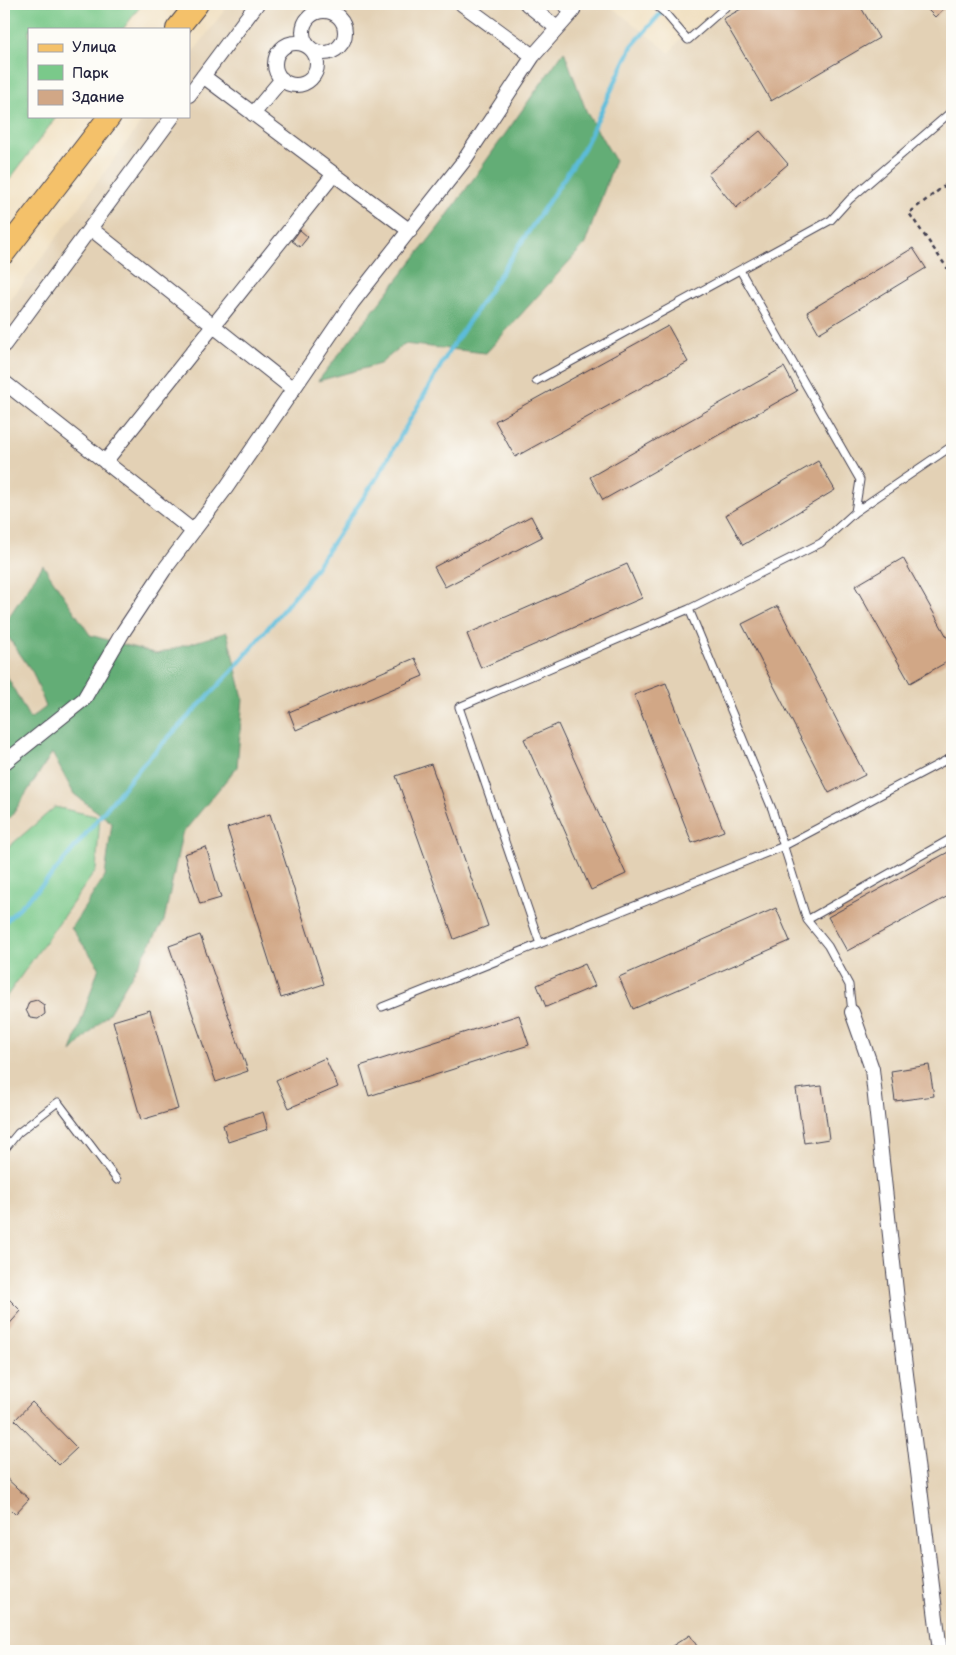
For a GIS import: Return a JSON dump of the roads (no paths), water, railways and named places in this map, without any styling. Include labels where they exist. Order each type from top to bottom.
[{"type":"main road","points":[[178,28],[197,4]]},
{"type":"main road","points":[[4,253],[108,118]]},
{"type":"street","points":[[190,94],[257,4]]},
{"type":"street","points":[[462,4],[533,56]]},
{"type":"street","points":[[527,4],[557,28]]},
{"type":"street","points":[[4,763],[84,699],[122,632],[193,531],[226,488],[352,303],[463,162],[533,56],[573,10],[564,4]]},
{"type":"street","points":[[295,43],[309,48],[316,57],[318,64],[313,77],[301,84],[294,85],[282,79],[276,67],[278,54],[282,48],[295,43]]},
{"type":"street","points":[[203,76],[410,231]]},
{"type":"street","points":[[253,114],[282,79]]},
{"type":"street","points":[[4,345],[172,118]]},
{"type":"street","points":[[105,462],[334,174]]},
{"type":"street","points":[[90,228],[293,389]]},
{"type":"street","points":[[4,382],[193,531]]},
{"type":"street","points":[[852,1012],[872,1069],[898,1309],[940,1651]]},
{"type":"lane","points":[[654,4],[662,10],[688,40],[729,4]]},
{"type":"lane","points":[[536,381],[831,220],[850,199],[952,111]]},
{"type":"lane","points":[[740,270],[860,480],[855,512]]},
{"type":"lane","points":[[540,944],[459,707],[689,609],[821,543],[855,512],[952,446]]},
{"type":"lane","points":[[689,609],[772,809],[808,920],[828,946],[849,985],[852,1012]]},
{"type":"lane","points":[[382,1007],[784,846],[952,757]]},
{"type":"lane","points":[[808,920],[952,838]]},
{"type":"lane","points":[[4,1150],[18,1133],[58,1102],[117,1180]]},
{"type":"waterway","points":[[4,923],[52,875],[143,764],[233,670],[306,582],[378,476],[448,353],[584,148],[632,46],[669,4]]}]
